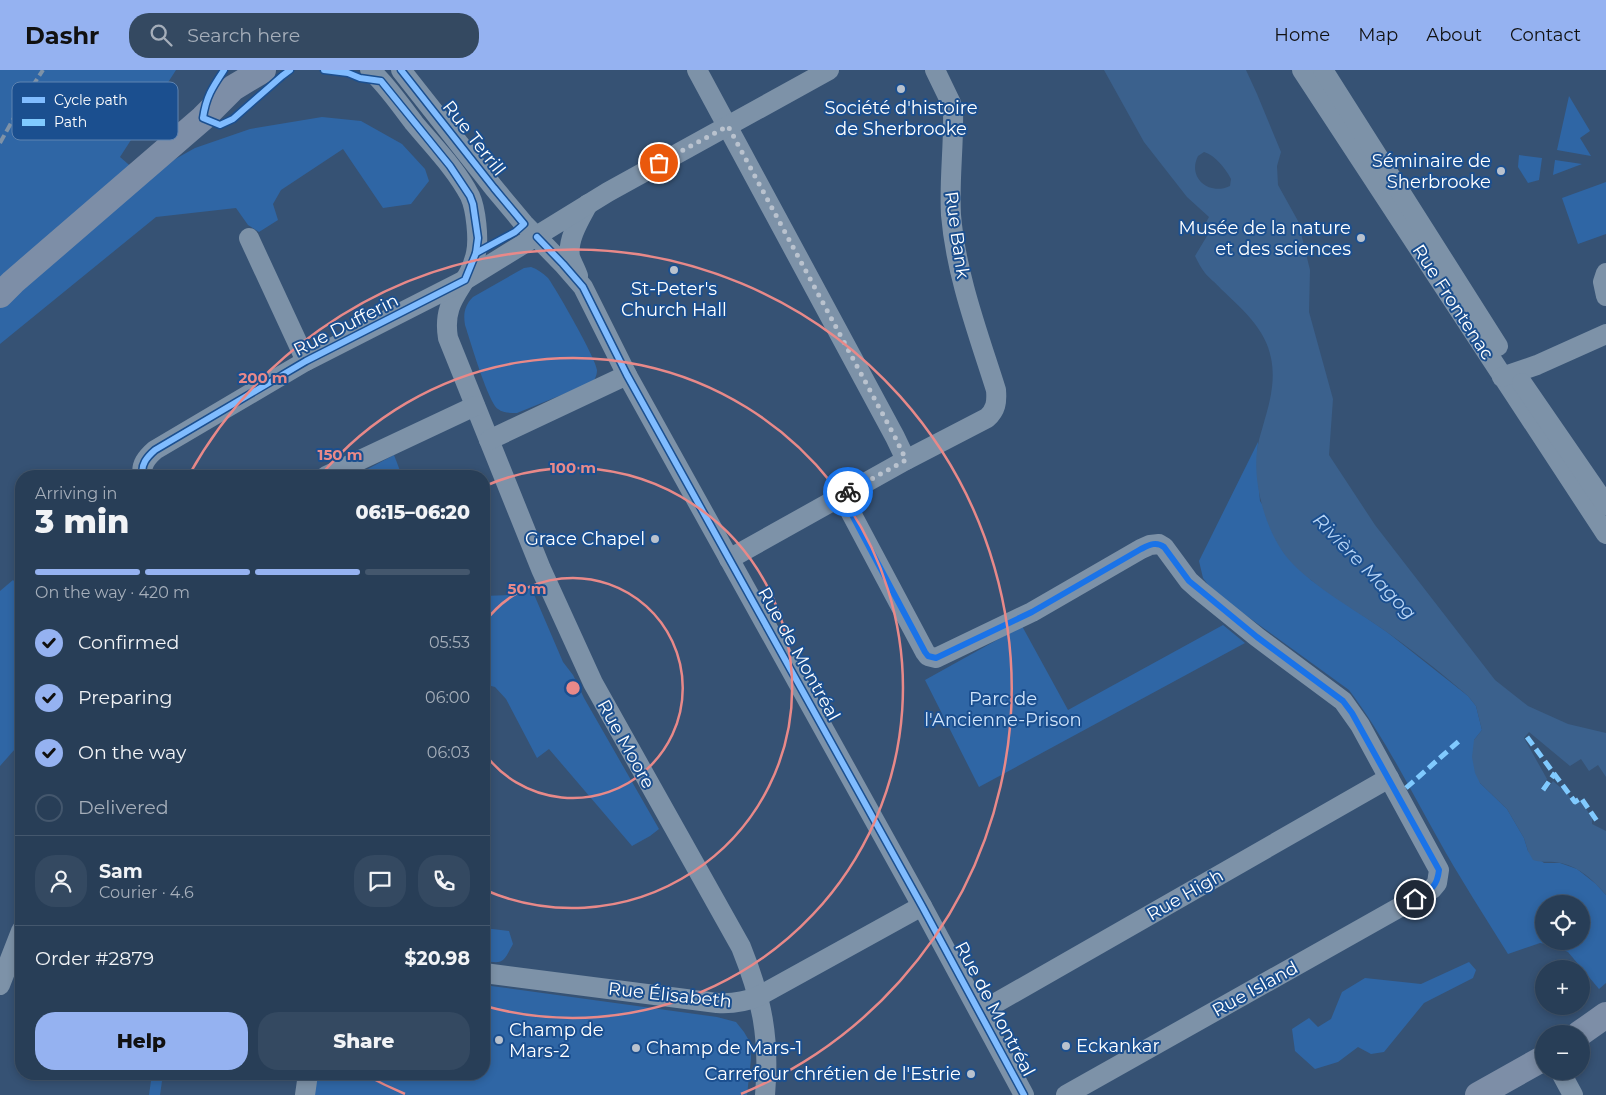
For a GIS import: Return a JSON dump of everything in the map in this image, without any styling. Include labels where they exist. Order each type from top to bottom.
[{"type":"main road","points":[[178,140],[203,118],[237,79],[263,70]]},
{"type":"main road","points":[[0,295],[178,140]]},
{"type":"main road","points":[[1590,1026],[1606,1015]]},
{"type":"main road","points":[[1478,1095],[1535,1063]]},
{"type":"street","name":"Rue Terrill","points":[[370,70],[450,166],[470,196],[478,238],[476,254],[465,280]]},
{"type":"street","name":"Rue Terrill","points":[[401,70],[494,188],[524,224],[537,236]]},
{"type":"street","points":[[697,70],[906,460],[729,559]]},
{"type":"street","name":"Rue Dufferin","points":[[144,470],[148,456],[155,450],[306,361],[465,280],[588,204],[829,70]]},
{"type":"street","name":"Rue Bank","points":[[906,460],[987,418],[993,413],[997,399],[996,390],[958,266],[951,216],[950,190],[953,111],[936,70]]},
{"type":"street","name":"Rue Frontenac","points":[[1302,70],[1508,374],[1606,505]]},
{"type":"street","name":"Rue Frontenac","points":[[1323,70],[1606,534]]},
{"type":"street","points":[[583,287],[570,257],[571,240],[588,204]]},
{"type":"street","name":"Rue de Montréal","points":[[537,236],[583,287],[627,375],[922,906],[1024,1095]]},
{"type":"street","points":[[250,238],[306,361]]},
{"type":"street","points":[[1606,273],[1603,282],[1606,296]]},
{"type":"street","name":"Rue Moore","points":[[465,280],[453,298],[448,312],[446,325],[448,338],[541,569],[593,683],[741,946],[754,977],[764,1021],[767,1049],[766,1095]]},
{"type":"street","points":[[1508,374],[1537,365],[1606,334]]},
{"type":"street","points":[[489,440],[627,375]]},
{"type":"street","points":[[339,470],[475,406]]},
{"type":"street","points":[[842,496],[928,656],[936,658],[1032,612],[1150,545],[1159,544],[1164,547],[1189,581],[1257,637],[1343,701],[1360,725],[1389,778]]},
{"type":"street","name":"Rue Island","points":[[1066,1095],[1432,889],[1438,878],[1439,870],[1389,778]]},
{"type":"street","name":"Rue High","points":[[980,1012],[1389,778]]},
{"type":"street","name":"Rue Élisabeth","points":[[490,974],[732,1004],[759,996],[922,906]]},
{"type":"street","points":[[0,985],[15,946]]},
{"type":"street","points":[[305,1095],[307,1080]]},
{"type":"street","points":[[1565,1080],[1573,1095]]},
{"type":"green space","points":[[0,70],[176,70],[168,82],[12,82],[12,140],[131,140],[120,157],[143,177],[195,148],[250,129],[322,117],[361,121],[402,144],[425,169],[429,181],[411,204],[383,208],[343,149],[281,190],[273,204],[278,220],[259,232],[248,225],[236,208],[156,217],[0,344]]},
{"type":"green space","points":[[1569,96],[1590,131],[1580,138],[1591,156],[1557,150]]},
{"type":"green space","points":[[1519,155],[1542,158],[1539,180],[1528,183],[1518,167]]},
{"type":"green space","points":[[1555,160],[1582,164],[1553,175]]},
{"type":"green space","points":[[1606,182],[1606,234],[1578,244],[1562,198]]},
{"type":"green space","points":[[531,267],[544,274],[552,284],[590,353],[597,374],[591,383],[517,413],[507,412],[498,409],[489,395],[464,317],[466,306],[473,297],[524,268]]},
{"type":"green space","points":[[1258,442],[1257,467],[1260,501],[1311,580],[1387,632],[1468,696],[1476,706],[1482,730],[1474,740],[1480,783],[1507,809],[1524,838],[1528,851],[1544,863],[1560,863],[1577,869],[1596,884],[1606,895],[1606,983],[1599,989],[1590,978],[1590,960],[1575,960],[1564,950],[1590,950],[1590,895],[1535,895],[1535,945],[1508,954],[1454,867],[1384,743],[1349,690],[1226,601],[1212,590],[1203,578],[1199,561]]},
{"type":"green space","points":[[394,455],[400,470],[366,470]]},
{"type":"green space","points":[[13,580],[15,582],[15,749],[0,766],[0,591]]},
{"type":"green space","points":[[530,585],[563,662],[573,675],[584,698],[659,829],[632,846],[549,749],[537,758],[506,699],[495,687],[490,686],[490,596],[510,595]]},
{"type":"green space","name":"Parc de l'Ancienne-Prison","points":[[1223,625],[1245,643],[979,787],[925,680],[1022,626],[1068,710]]},
{"type":"green space","points":[[490,929],[509,931],[513,944],[505,958],[500,962],[490,962]]},
{"type":"green space","points":[[1469,962],[1476,970],[1473,978],[1424,1003],[1384,1052],[1371,1054],[1358,1047],[1338,1062],[1315,1069],[1295,1051],[1292,1029],[1309,1018],[1318,1027],[1331,1019],[1342,992],[1365,978],[1421,984]]},
{"type":"green space","points":[[490,986],[717,1017],[736,1022],[751,1044],[747,1095],[314,1095],[316,1080],[490,1080]]},
{"type":"green space","points":[[151,1080],[162,1080],[160,1095],[149,1095]]},
{"type":"water","name":"Rivière Magog","points":[[1104,70],[1246,70],[1281,152],[1277,166],[1278,185],[1298,221],[1310,270],[1309,312],[1333,399],[1329,455],[1375,525],[1495,680],[1528,706],[1568,724],[1606,733],[1606,777],[1598,765],[1589,771],[1581,759],[1570,766],[1529,732],[1524,738],[1547,779],[1541,788],[1546,791],[1553,781],[1568,794],[1574,805],[1581,801],[1592,818],[1592,824],[1606,831],[1606,895],[1580,871],[1568,865],[1533,860],[1524,838],[1507,809],[1480,783],[1475,773],[1472,757],[1474,740],[1482,730],[1476,706],[1468,696],[1402,643],[1304,575],[1285,555],[1277,543],[1265,516],[1256,469],[1259,440],[1272,390],[1273,379],[1268,347],[1252,320],[1207,275],[1195,256],[1210,231],[1204,226],[1209,217],[1187,197],[1144,142]],"holes":[[[1204,152],[1216,159],[1226,171],[1231,179],[1230,186],[1215,189],[1208,187],[1198,178],[1195,171],[1198,156]]]},
{"type":"railway","points":[[35,82],[43,70]]},
{"type":"railway","points":[[0,143],[12,121]]},
{"type":"marked path","points":[[1527,737],[1575,802],[1581,798],[1597,821]]},
{"type":"marked path","points":[[1406,788],[1459,741]]},
{"type":"marked path","points":[[1543,790],[1555,773]]},
{"type":"cycle path","points":[[224,70],[210,93],[203,118],[220,125],[233,119],[290,70]]},
{"type":"cycle path","points":[[142,470],[149,455],[155,450],[306,361],[465,280],[476,253],[478,238],[470,196],[450,166],[381,81],[360,78],[348,73],[324,70]]},
{"type":"cycle path","points":[[401,70],[524,224],[515,232],[476,253]]},
{"type":"cycle path","points":[[537,237],[583,287],[627,375],[922,906],[1024,1095]]},
{"type":"way so far","points":[[659,163],[728,126],[906,460],[848,492]]},
{"type":"place","name":"Société d'histoire de Sherbrooke","points":[[901,89]]},
{"type":"place","name":"Séminaire de Sherbrooke","points":[[1501,171]]},
{"type":"place","name":"Musée de la nature et des sciences","points":[[1361,238]]},
{"type":"place","name":"St-Peter's Church Hall","points":[[674,270]]},
{"type":"place","name":"Grace Chapel","points":[[655,539]]},
{"type":"place","name":"Champ de Mars-2","points":[[499,1040]]},
{"type":"place","name":"Eckankar","points":[[1066,1046]]},
{"type":"place","name":"Champ de Mars-1","points":[[636,1048]]},
{"type":"place","name":"Carrefour chrétien de l'Estrie","points":[[971,1074]]},
{"type":"route","points":[[848,492],[842,496],[925,652],[928,656],[936,658],[1032,612],[1141,549],[1156,544],[1164,547],[1189,581],[1257,637],[1343,701],[1352,713],[1439,870],[1437,883],[1432,889],[1415,899]]}]
